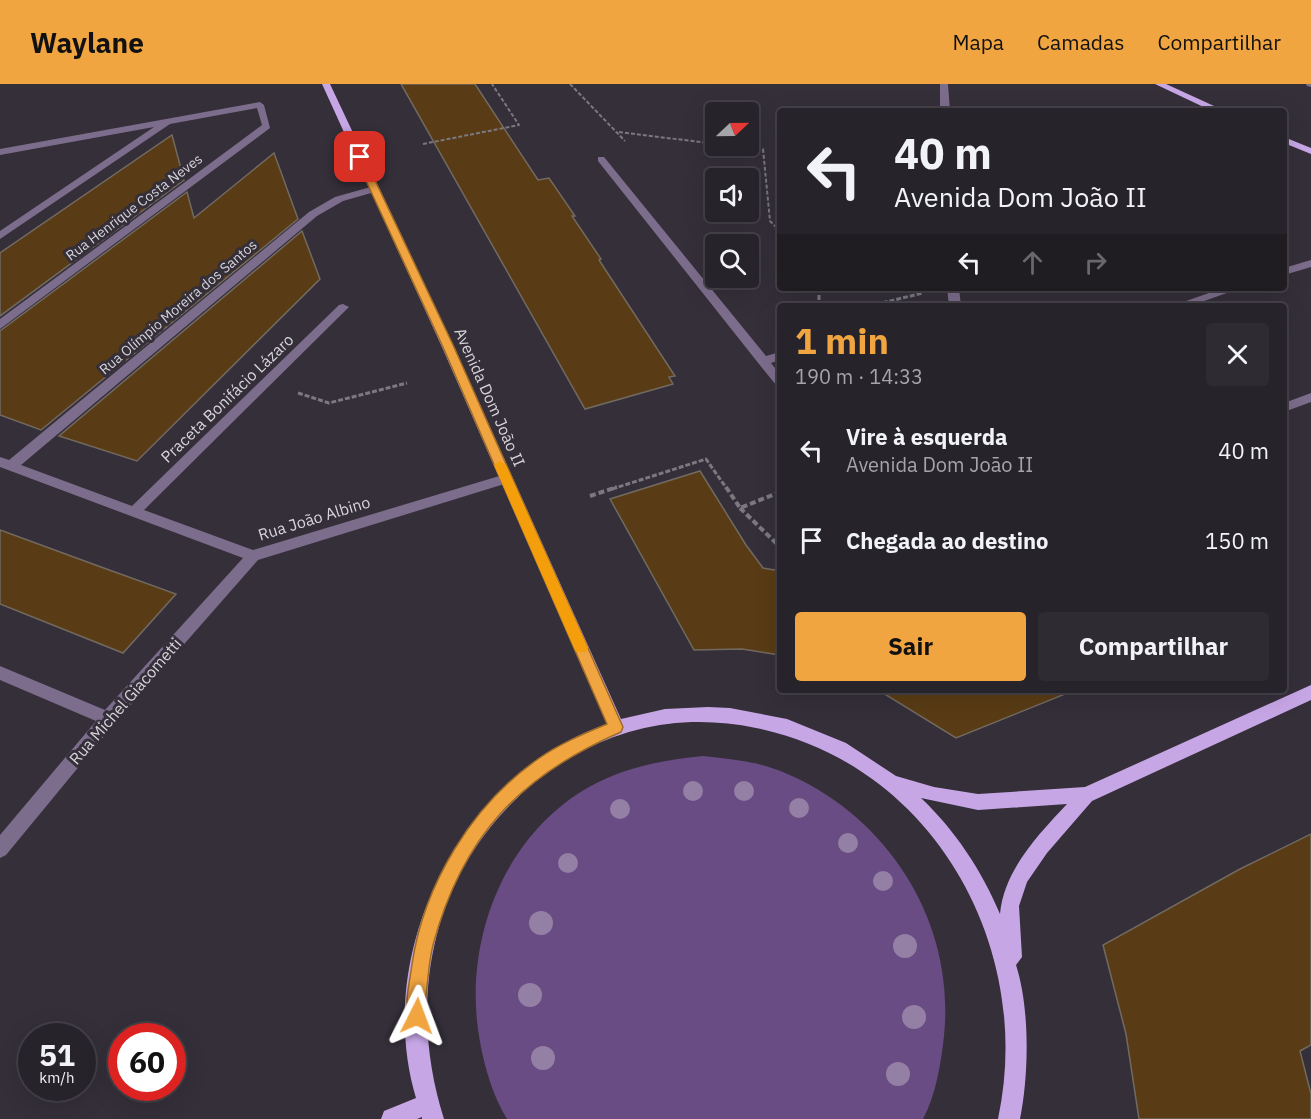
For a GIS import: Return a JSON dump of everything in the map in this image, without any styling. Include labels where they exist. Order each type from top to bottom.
[{"type":"main road","name":"Avenida Dom João II","points":[[326,84],[448,347],[616,727]]},
{"type":"main road","points":[[1159,84],[1213,108]]},
{"type":"main road","points":[[1287,141],[1311,152]]},
{"type":"main road","points":[[892,781],[934,795],[978,802],[1086,795],[1311,692]]},
{"type":"main road","points":[[392,1119],[430,1111],[417,1050],[417,998],[423,948],[438,902],[456,860],[482,823],[519,784],[543,764],[579,743],[616,727],[663,716],[710,714],[757,718],[804,731],[840,748],[892,781],[927,814],[952,845],[979,889],[1004,948],[1014,1002]]},
{"type":"main road","points":[[1009,1119],[1017,1059],[1010,906],[1021,876],[1038,850],[1086,795]]},
{"type":"street","points":[[944,84],[945,108]]},
{"type":"street","name":"Rua Henrique Costa Neves","points":[[0,326],[267,126],[260,105],[171,120]]},
{"type":"street","points":[[0,152],[171,120]]},
{"type":"street","points":[[0,236],[171,120]]},
{"type":"street","points":[[601,159],[777,378]]},
{"type":"street","name":"Rua Olímpio Moreira dos Santos","points":[[5,464],[313,214],[339,199],[374,189]]},
{"type":"street","points":[[1287,271],[1311,263]]},
{"type":"street","points":[[1187,303],[1225,291]]},
{"type":"street","name":"Praceta Bonifácio Lázaro","points":[[134,512],[343,307]]},
{"type":"street","points":[[763,361],[777,357]]},
{"type":"street","points":[[1287,407],[1311,398]]},
{"type":"street","name":"Rua João Albino","points":[[5,464],[253,556],[506,479]]},
{"type":"street","name":"Rua Michel Giacometti","points":[[0,849],[108,719],[253,556]]},
{"type":"street","points":[[0,673],[108,719]]},
{"type":"path","points":[[423,144],[519,125],[492,84]]},
{"type":"path","points":[[570,84],[618,132],[705,143]]},
{"type":"path","points":[[759,149],[763,149],[770,221],[777,228]]},
{"type":"path","points":[[881,303],[930,291]]},
{"type":"path","points":[[266,382],[329,403],[407,383]]},
{"type":"path","points":[[590,496],[706,459],[740,508],[777,543]]},
{"type":"path","points":[[740,508],[777,493]]},
{"type":"shaded area","points":[[703,756],[763,765],[783,772],[820,791],[854,815],[883,844],[907,877],[926,913],[939,952],[945,993],[944,1036],[939,1068],[935,1089],[923,1119],[507,1119],[487,1072],[480,1042],[476,1006],[477,969],[483,932],[495,897],[511,864],[532,834],[558,808],[589,787],[616,774],[644,766]]},
{"type":"building","points":[[401,84],[475,84],[538,180],[549,178],[575,216],[572,216],[675,376],[669,377],[673,384],[585,409]]},
{"type":"building","points":[[172,135],[184,180],[0,316],[0,253]]},
{"type":"building","points":[[274,153],[298,219],[41,430],[0,415],[0,331],[187,192],[194,218]]},
{"type":"building","points":[[302,231],[320,279],[137,461],[59,436]]},
{"type":"building","points":[[700,471],[763,568],[777,570],[777,655],[742,649],[694,650],[610,499]]},
{"type":"building","points":[[0,530],[176,594],[123,653],[0,604]]},
{"type":"building","points":[[883,693],[1068,693],[956,738]]},
{"type":"building","points":[[1311,834],[1311,1045],[1300,1051],[1311,1094],[1311,1119],[1139,1119],[1126,1034],[1103,945],[1240,869]]},
{"type":"slow traffic","points":[[500,465],[581,648]]},
{"type":"route","points":[[360,157],[448,347],[616,727],[579,743],[543,764],[511,791],[482,823],[456,860],[438,902],[423,948],[417,1016]]}]
